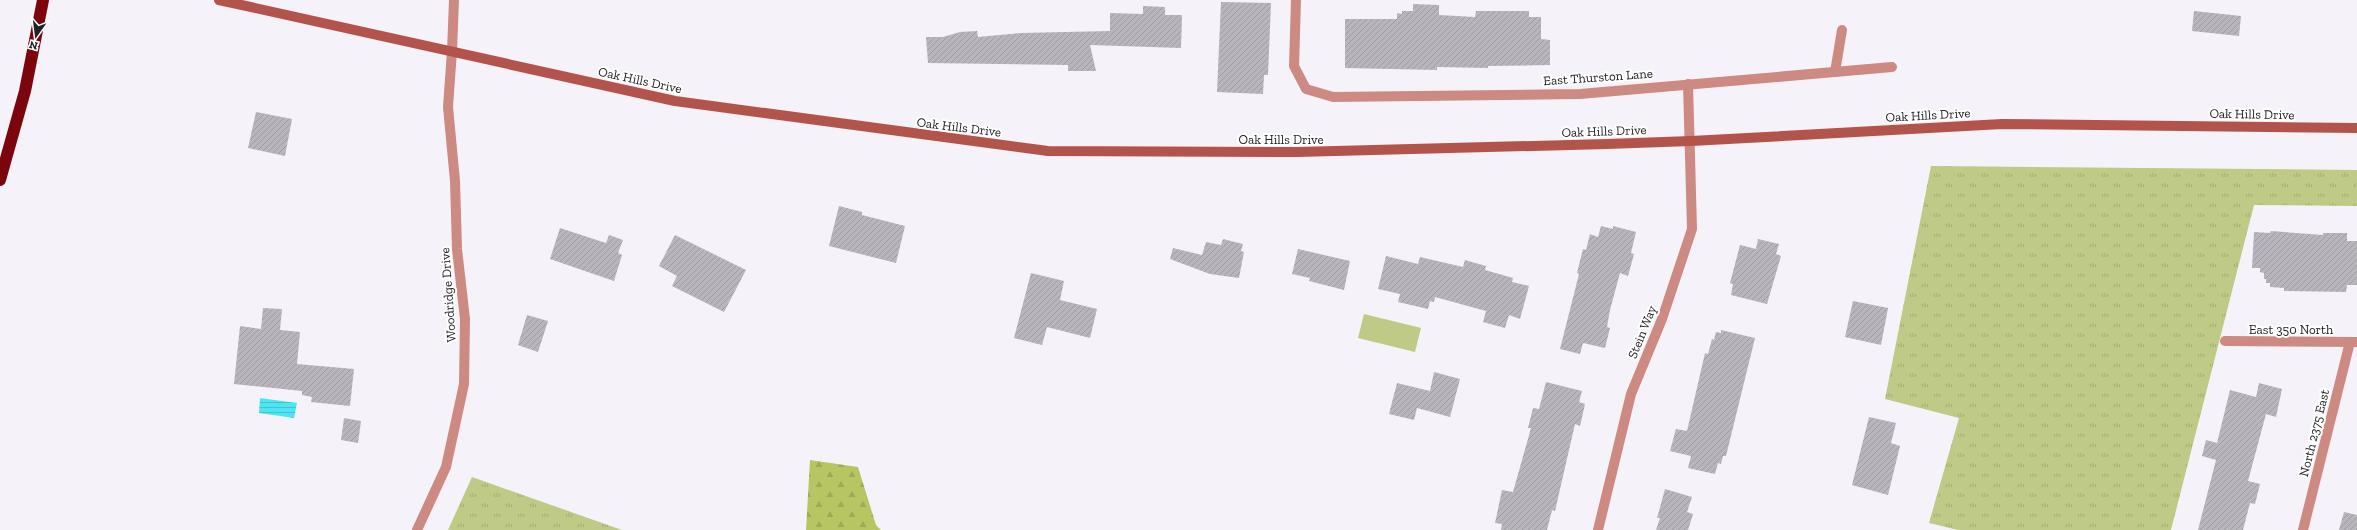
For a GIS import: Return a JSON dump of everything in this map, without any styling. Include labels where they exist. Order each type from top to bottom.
[{"type":"highway","points":[[0,180],[25,91],[44,0]]},
{"type":"main road","name":"Oak Hills Drive","points":[[219,0],[675,101],[1048,151],[1297,152],[1691,141],[2002,124],[2357,128]]},
{"type":"street","name":"Woodridge Drive","points":[[417,530],[446,467],[464,384],[465,319],[457,249],[455,181],[448,107],[454,0]]},
{"type":"street","name":"East Thurston Lane","points":[[1296,0],[1294,66],[1306,89],[1333,97],[1580,94],[1892,67]]},
{"type":"street","points":[[1836,72],[1842,30]]},
{"type":"street","name":"Stein Way","points":[[1598,530],[1631,394],[1662,319],[1692,229],[1691,141],[1688,84]]},
{"type":"street","name":"East 350 North","points":[[2225,342],[2353,342]]},
{"type":"street","name":"North 2375 East","points":[[2303,530],[2353,342]]},
{"type":"green space","points":[[1931,166],[2357,170],[2357,206],[2254,205],[2171,530],[1958,530],[1929,523],[1959,418],[1885,399]]},
{"type":"green space","points":[[1364,314],[1421,328],[1415,352],[1358,338]]},
{"type":"green space","points":[[810,460],[858,467],[876,525],[881,530],[806,530]]},
{"type":"green space","points":[[472,477],[622,530],[448,530]]},
{"type":"water","points":[[260,398],[297,403],[294,418],[259,413]]},
{"type":"building","points":[[1221,2],[1271,3],[1268,75],[1264,75],[1263,94],[1217,92]]},
{"type":"building","points":[[1413,4],[1439,5],[1439,15],[1475,17],[1476,11],[1529,11],[1529,17],[1541,17],[1541,39],[1550,40],[1550,65],[1488,66],[1488,68],[1437,67],[1437,70],[1345,68],[1345,19],[1397,19],[1397,13],[1402,14],[1402,11],[1413,11]]},
{"type":"building","points":[[1143,6],[1165,7],[1165,15],[1182,15],[1181,48],[1090,45],[1096,71],[1068,71],[1068,65],[928,63],[926,37],[943,37],[960,32],[977,31],[978,37],[1021,33],[1110,31],[1110,13],[1143,14]]},
{"type":"building","points":[[2194,11],[2241,16],[2239,36],[2192,31]]},
{"type":"building","points":[[256,112],[292,119],[285,156],[248,148]]},
{"type":"building","points":[[839,206],[862,212],[862,215],[905,226],[896,263],[829,246]]},
{"type":"building","points":[[1601,226],[1613,229],[1613,226],[1636,232],[1631,253],[1634,254],[1628,276],[1620,273],[1610,310],[1607,327],[1610,328],[1605,348],[1583,343],[1580,354],[1560,349],[1579,274],[1577,273],[1583,249],[1586,250],[1590,234],[1598,237]]},
{"type":"building","points":[[560,228],[606,243],[609,235],[623,240],[618,253],[622,255],[614,281],[550,259]]},
{"type":"building","points":[[2271,231],[2323,235],[2323,233],[2347,233],[2347,241],[2357,241],[2357,285],[2347,285],[2346,292],[2284,291],[2284,288],[2270,287],[2270,283],[2266,283],[2266,279],[2264,279],[2264,273],[2260,272],[2260,268],[2252,268],[2254,232],[2270,233]]},
{"type":"building","points":[[675,235],[746,270],[724,312],[672,286],[677,276],[659,266]]},
{"type":"building","points":[[1223,239],[1243,244],[1241,251],[1244,252],[1239,278],[1210,274],[1170,259],[1173,248],[1202,255],[1206,242],[1221,245]]},
{"type":"building","points":[[1758,239],[1779,244],[1776,254],[1781,256],[1767,304],[1731,295],[1733,284],[1730,283],[1740,245],[1756,249]]},
{"type":"building","points":[[1298,249],[1350,261],[1344,290],[1309,281],[1310,278],[1292,274]]},
{"type":"building","points":[[1386,256],[1418,264],[1420,257],[1463,267],[1465,260],[1486,266],[1485,270],[1513,278],[1512,282],[1529,286],[1520,319],[1509,315],[1505,328],[1483,322],[1486,311],[1435,297],[1434,302],[1430,301],[1428,309],[1398,302],[1400,294],[1378,289]]},
{"type":"building","points":[[1031,273],[1064,281],[1060,300],[1097,309],[1090,338],[1047,327],[1042,345],[1014,338]]},
{"type":"building","points":[[1853,301],[1888,308],[1881,345],[1845,337]]},
{"type":"building","points":[[263,308],[282,309],[280,330],[300,332],[297,364],[354,369],[350,406],[311,402],[312,397],[302,395],[302,391],[234,384],[240,326],[261,329]]},
{"type":"building","points":[[527,315],[548,321],[538,352],[518,345]]},
{"type":"building","points":[[1721,330],[1755,338],[1726,456],[1723,456],[1721,464],[1718,463],[1715,474],[1688,468],[1691,456],[1670,451],[1676,429],[1687,431],[1705,353],[1708,354],[1712,339],[1714,340],[1716,332],[1721,333]]},
{"type":"building","points":[[1434,372],[1460,379],[1450,417],[1417,408],[1414,420],[1389,414],[1397,383],[1430,391]]},
{"type":"building","points":[[1546,382],[1582,391],[1579,402],[1585,404],[1580,426],[1575,424],[1555,511],[1552,510],[1547,530],[1501,530],[1502,524],[1495,523],[1502,490],[1513,492],[1531,428],[1528,428],[1533,408],[1539,409]]},
{"type":"building","points":[[2259,383],[2282,389],[2276,417],[2266,414],[2248,481],[2260,484],[2255,504],[2250,503],[2243,530],[2198,530],[2216,460],[2202,456],[2206,440],[2217,443],[2230,390],[2256,397]]},
{"type":"building","points":[[1869,417],[1896,423],[1891,443],[1900,446],[1888,495],[1852,485]]},
{"type":"building","points":[[344,418],[361,421],[358,443],[341,440]]},
{"type":"building","points":[[1665,489],[1692,497],[1687,512],[1693,514],[1688,530],[1656,530],[1660,518],[1657,518]]},
{"type":"building","points":[[2344,512],[2357,515],[2357,530],[2339,530]]}]
